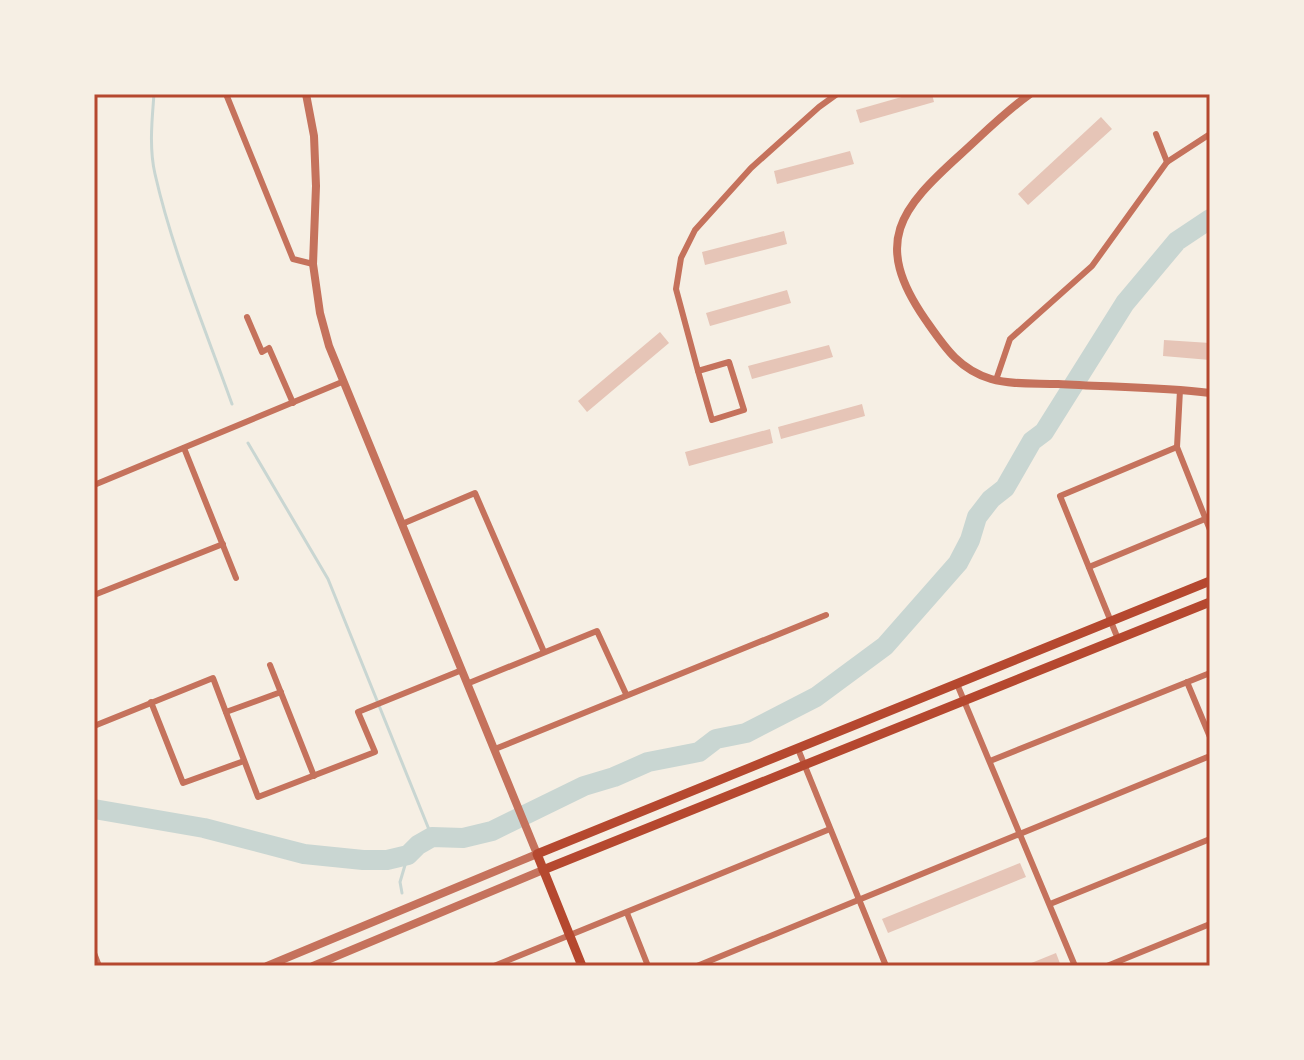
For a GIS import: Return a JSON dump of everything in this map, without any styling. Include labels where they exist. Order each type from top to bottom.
[{"type":"main road","points":[[582,966],[537,854],[1210,581]]},
{"type":"main road","points":[[543,870],[1210,602]]},
{"type":"street","points":[[226,94],[293,259],[313,264]]},
{"type":"street","points":[[269,966],[537,854],[469,683],[342,382],[320,313],[313,264],[314,136],[306,94]]},
{"type":"street","points":[[698,371],[729,362],[744,410],[712,420],[698,371],[676,289],[681,258],[695,230],[751,168],[837,94]]},
{"type":"street","points":[[1030,94],[928,183],[907,208],[899,232],[898,253],[901,274],[914,303],[950,356],[963,367],[996,380],[1210,393]]},
{"type":"street","points":[[1156,134],[1167,162]]},
{"type":"street","points":[[996,380],[1010,339],[1092,266],[1167,162],[1210,134]]},
{"type":"street","points":[[247,317],[262,352],[269,348],[293,403]]},
{"type":"street","points":[[94,485],[342,382]]},
{"type":"street","points":[[1180,390],[1177,447],[1210,530]]},
{"type":"street","points":[[1118,639],[1060,496],[1177,447]]},
{"type":"street","points":[[184,448],[236,578]]},
{"type":"street","points":[[402,524],[475,493],[544,652]]},
{"type":"street","points":[[1089,567],[1205,519]]},
{"type":"street","points":[[94,595],[223,544]]},
{"type":"street","points":[[495,749],[826,615]]},
{"type":"street","points":[[469,683],[597,631],[626,694]]},
{"type":"street","points":[[270,665],[314,776]]},
{"type":"street","points":[[94,726],[213,678],[258,797],[375,752],[358,712],[463,670]]},
{"type":"street","points":[[990,761],[1210,673]]},
{"type":"street","points":[[1187,682],[1210,737]]},
{"type":"street","points":[[957,684],[1075,966]]},
{"type":"street","points":[[226,712],[281,692]]},
{"type":"street","points":[[151,702],[183,783],[244,761]]},
{"type":"street","points":[[798,749],[886,966]]},
{"type":"street","points":[[697,966],[1210,756]]},
{"type":"street","points":[[494,966],[830,829]]},
{"type":"street","points":[[1050,904],[1210,839]]},
{"type":"street","points":[[313,966],[543,870]]},
{"type":"street","points":[[627,913],[648,966]]},
{"type":"street","points":[[1107,966],[1210,924]]},
{"type":"street","points":[[94,953],[99,966]]},
{"type":"street","points":[[514,958],[517,966]]},
{"type":"building","points":[[912,94],[932,94],[934,102],[860,123],[856,110]]},
{"type":"building","points":[[1101,117],[1112,129],[1028,205],[1018,194]]},
{"type":"building","points":[[850,151],[854,164],[777,184],[774,171]]},
{"type":"building","points":[[784,231],[787,244],[705,265],[702,252]]},
{"type":"building","points":[[787,290],[791,303],[710,326],[706,313]]},
{"type":"building","points":[[660,332],[669,343],[587,412],[578,401]]},
{"type":"building","points":[[1164,340],[1210,343],[1210,360],[1163,356]]},
{"type":"building","points":[[829,345],[833,357],[752,379],[748,366]]},
{"type":"building","points":[[862,404],[865,416],[781,439],[778,427]]},
{"type":"building","points":[[770,429],[773,443],[689,466],[685,452]]},
{"type":"building","points":[[1020,863],[1026,877],[888,933],[882,919]]},
{"type":"building","points":[[1056,953],[1061,966],[1024,966]]},
{"type":"waterway","points":[[154,94],[152,154],[162,203],[232,404]]},
{"type":"waterway","points":[[94,809],[204,828],[304,854],[387,860],[408,855],[432,837],[463,838],[492,831],[584,786],[648,762],[699,752],[716,739],[746,733],[816,697],[885,646],[958,563],[977,517],[991,499],[1005,488],[1032,441],[1044,432],[1125,303],[1177,241],[1210,219]]},
{"type":"waterway","points":[[248,443],[328,579],[432,837]]},
{"type":"waterway","points":[[402,893],[400,882],[408,855]]}]
